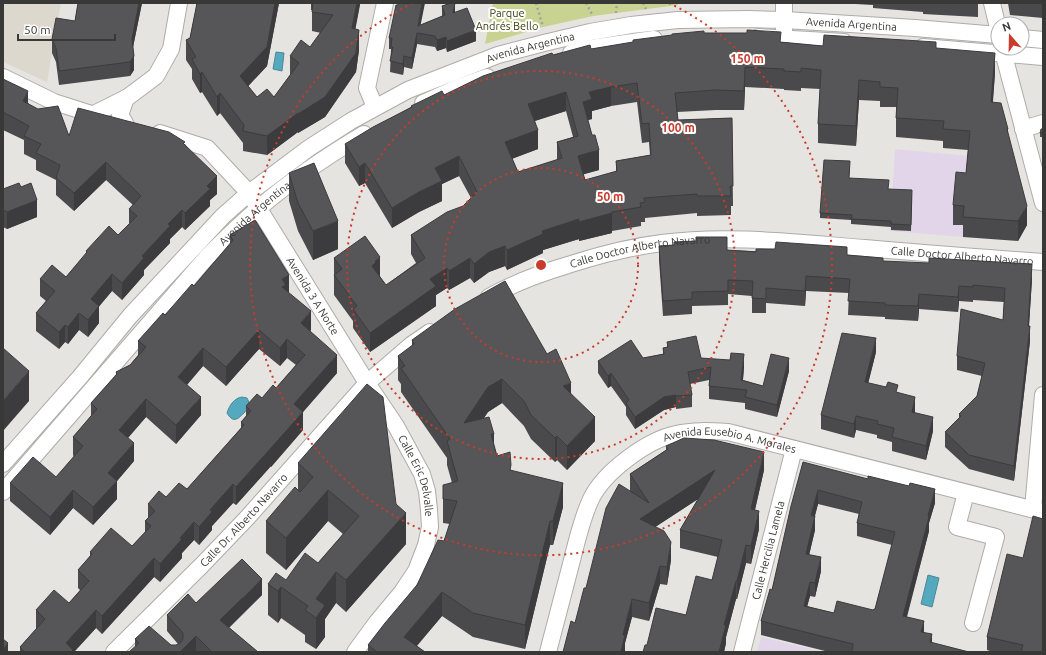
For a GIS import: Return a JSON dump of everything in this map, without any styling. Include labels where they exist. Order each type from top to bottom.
[{"type":"street","points":[[94,114],[126,98],[156,76],[171,49],[179,3]]},
{"type":"street","points":[[368,111],[367,88],[385,3]]},
{"type":"street","points":[[783,38],[785,20],[784,3]]},
{"type":"street","points":[[992,3],[995,16]]},
{"type":"street","name":"Avenida Argentina","points":[[3,464],[80,377],[130,316],[223,216],[249,193],[309,148],[368,111],[408,90],[498,55],[544,43],[590,32],[631,25],[678,20],[748,18],[915,28],[990,34]]},
{"type":"street","points":[[915,28],[911,46],[990,50]]},
{"type":"street","name":"Avenida Argentina","points":[[743,36],[859,43]]},
{"type":"street","name":"Avenida Argentina","points":[[554,58],[584,49],[632,41],[671,37]]},
{"type":"street","points":[[1004,56],[1023,129],[1036,155],[1043,203]]},
{"type":"street","name":"Avenida Argentina","points":[[407,111],[459,87],[500,72]]},
{"type":"street","points":[[3,77],[54,102],[125,123]]},
{"type":"street","points":[[125,123],[120,115],[126,98]]},
{"type":"street","name":"Avenida Argentina","points":[[3,492],[207,257],[240,224],[322,161],[373,129],[368,111]]},
{"type":"street","name":"Avenida 3 A Norte","points":[[125,123],[207,148],[249,193],[368,383]]},
{"type":"street","points":[[1023,129],[1043,123]]},
{"type":"street","name":"Calle Doctor Alberto Navarro","points":[[474,306],[499,291],[545,272],[620,250],[663,243],[708,240],[772,241],[1043,262]]},
{"type":"street","points":[[368,383],[411,345],[442,324]]},
{"type":"street","points":[[80,377],[79,383],[81,388],[91,391]]},
{"type":"street","name":"Calle Dr. Alberto Navarro","points":[[114,652],[149,627],[201,566],[247,518],[368,383]]},
{"type":"street","name":"Calle Eric Delvalle","points":[[355,652],[376,622],[402,592],[416,571],[426,545],[430,527],[427,491],[422,474],[396,426],[368,383]]},
{"type":"street","points":[[1038,511],[1043,395]]},
{"type":"street","points":[[61,398],[67,397],[72,399],[75,402],[74,410]]},
{"type":"street","name":"Avenida Eusebio A. Morales","points":[[548,652],[581,526],[591,498],[609,474],[632,455],[654,442],[675,434],[702,431],[728,432],[1038,511]]},
{"type":"street","name":"Calle Hercilia Lamela","points":[[742,652],[794,449]]},
{"type":"street","points":[[966,493],[957,527],[996,537],[973,623]]},
{"type":"path","points":[[536,3],[543,27]]},
{"type":"path","points":[[586,3],[593,16]]},
{"type":"path","points":[[616,13],[617,3]]},
{"type":"path","points":[[643,3],[646,9]]},
{"type":"shaded area","points":[[3,3],[61,3],[47,82],[3,62]]},
{"type":"shaded area","points":[[895,149],[969,156],[963,237],[890,231]]},
{"type":"shaded area","points":[[761,637],[823,652],[757,652]]},
{"type":"green space","name":"Parque Andrés Bello","points":[[493,3],[677,3],[678,5],[593,16],[543,27],[485,44]]},
{"type":"water","points":[[276,52],[284,53],[282,71],[273,69]]},
{"type":"water","points":[[242,397],[247,398],[249,402],[248,407],[239,417],[233,419],[227,413],[228,410],[234,401]]},
{"type":"water","points":[[928,575],[939,578],[932,607],[921,604]]},
{"type":"building","points":[[78,3],[139,3],[132,39],[134,56],[130,62],[59,71],[56,48],[52,39],[56,18],[75,21]]},
{"type":"building","points":[[197,3],[275,3],[267,47],[240,76],[257,97],[267,89],[274,97],[299,63],[290,56],[301,40],[310,47],[333,15],[312,12],[313,3],[357,3],[352,28],[359,30],[356,53],[325,97],[298,113],[267,136],[243,131],[244,125],[220,93],[217,97],[202,72],[200,74],[192,59],[196,57],[186,40],[190,38]]},
{"type":"building","points":[[398,3],[422,3],[418,26],[445,15],[442,6],[455,3],[453,13],[467,8],[476,30],[447,41],[446,37],[437,40],[435,36],[417,33],[412,58],[404,56],[403,64],[390,61],[393,47],[391,47],[392,38],[389,38],[396,5],[398,5]]},
{"type":"building","points":[[747,30],[781,32],[780,42],[823,46],[824,35],[936,42],[936,48],[990,53],[990,56],[995,56],[991,102],[1001,103],[1027,206],[1018,221],[963,217],[964,206],[953,205],[956,172],[966,173],[970,131],[943,129],[944,121],[896,118],[898,88],[880,87],[880,82],[859,80],[856,126],[818,124],[821,70],[801,68],[801,72],[784,71],[784,69],[745,67],[744,91],[716,90],[675,93],[678,120],[732,118],[733,186],[730,186],[731,196],[697,196],[697,194],[644,198],[645,202],[640,203],[641,207],[612,212],[579,222],[579,219],[542,231],[543,234],[507,250],[505,246],[489,252],[474,264],[470,258],[449,271],[447,268],[430,279],[436,286],[370,333],[353,309],[357,306],[334,275],[342,269],[334,258],[365,236],[380,257],[372,266],[386,285],[425,258],[411,235],[447,212],[463,206],[477,192],[459,156],[435,168],[442,181],[419,192],[392,208],[365,163],[359,167],[345,144],[373,127],[412,107],[411,106],[442,91],[444,95],[483,76],[552,53],[553,55],[590,45],[591,49],[633,42],[633,40],[672,34],[704,31],[704,33],[747,33]],"holes":[[[637,83],[642,124],[649,123],[651,155],[616,161],[617,171],[585,180],[578,156],[599,150],[595,135],[592,135],[583,102],[592,99],[589,92]],[[566,92],[578,136],[557,142],[562,158],[518,172],[505,142],[538,130],[528,104]]]},
{"type":"building","points":[[3,79],[28,91],[23,101],[38,109],[58,106],[69,136],[78,108],[169,132],[185,142],[183,143],[217,176],[207,186],[210,189],[185,213],[182,210],[168,224],[170,226],[142,256],[144,258],[122,283],[112,274],[91,299],[99,306],[88,320],[79,313],[68,327],[65,325],[59,332],[36,313],[55,291],[40,279],[52,265],[66,277],[87,252],[86,251],[109,226],[118,235],[137,216],[129,209],[141,196],[106,162],[74,193],[56,178],[60,165],[36,153],[41,144],[24,136],[29,126],[3,112]]},
{"type":"building","points":[[824,160],[850,161],[849,178],[889,180],[888,189],[912,190],[911,225],[891,224],[891,221],[851,219],[852,215],[820,213]]},
{"type":"building","points":[[314,163],[338,221],[313,231],[298,203],[289,173]]},
{"type":"building","points":[[19,183],[21,187],[31,183],[37,200],[7,212],[3,210],[3,189]]},
{"type":"building","points":[[255,220],[289,275],[282,279],[286,285],[282,287],[311,311],[301,323],[337,355],[294,404],[303,412],[271,448],[236,487],[233,484],[210,510],[212,512],[199,527],[194,522],[180,538],[182,539],[160,564],[154,558],[102,616],[96,610],[66,643],[73,650],[71,652],[25,652],[20,647],[45,619],[36,610],[54,590],[69,603],[89,581],[78,570],[92,554],[90,552],[111,528],[132,546],[151,526],[145,521],[155,511],[148,504],[159,491],[166,497],[179,483],[187,489],[244,425],[241,422],[251,411],[246,406],[257,394],[262,398],[273,385],[276,388],[305,355],[287,339],[280,348],[259,330],[226,367],[203,348],[178,377],[201,397],[176,425],[146,399],[119,430],[134,443],[108,473],[117,481],[93,507],[73,490],[50,517],[10,483],[33,457],[56,477],[83,446],[73,437],[97,409],[91,403],[117,374],[116,372],[130,365],[146,347],[138,341],[163,313],[165,315],[192,284],[194,286],[233,240],[230,235]]},
{"type":"building","points":[[696,237],[727,237],[727,250],[756,252],[756,249],[775,249],[776,242],[847,247],[847,255],[883,258],[883,261],[929,263],[929,258],[1032,264],[1028,326],[1030,326],[1014,466],[969,455],[945,432],[961,416],[959,414],[977,396],[985,363],[957,356],[961,309],[1003,320],[1005,288],[973,285],[973,287],[959,286],[958,297],[919,294],[918,306],[885,305],[885,303],[848,301],[850,279],[806,276],[805,291],[766,288],[766,299],[752,298],[753,281],[728,280],[728,291],[692,292],[692,299],[663,301],[659,246],[674,245],[674,242],[696,241]]},
{"type":"building","points":[[505,281],[547,354],[556,349],[571,383],[563,386],[595,417],[567,446],[557,436],[555,438],[531,415],[524,401],[502,379],[488,387],[464,423],[489,417],[494,434],[491,434],[497,456],[510,452],[510,470],[563,483],[553,521],[550,521],[525,625],[473,613],[442,592],[404,637],[425,652],[377,652],[368,645],[417,585],[438,540],[444,541],[457,501],[443,499],[443,485],[458,481],[447,441],[450,439],[401,368],[405,366],[398,356],[414,344],[412,340],[455,309]]},
{"type":"building","points":[[842,333],[876,338],[865,382],[886,387],[888,382],[898,385],[896,392],[915,397],[912,412],[933,417],[926,446],[892,437],[894,428],[877,424],[878,421],[856,416],[854,424],[821,415]]},
{"type":"building","points":[[696,336],[701,358],[730,360],[731,353],[744,354],[741,380],[763,386],[771,354],[789,358],[777,405],[745,397],[747,390],[709,386],[711,367],[688,372],[692,395],[664,397],[635,417],[626,403],[629,400],[611,373],[608,376],[598,361],[631,340],[643,358],[664,354],[663,348],[668,347],[667,342]]},
{"type":"building","points":[[3,348],[29,371],[3,401]]},
{"type":"building","points":[[367,384],[383,397],[396,504],[406,513],[346,580],[336,572],[316,599],[325,605],[316,618],[305,610],[308,606],[281,587],[278,591],[268,584],[276,573],[286,580],[305,553],[318,563],[359,516],[328,490],[286,538],[266,521],[295,487],[300,492],[313,477],[298,463]]},
{"type":"building","points":[[684,438],[714,440],[764,452],[751,509],[759,511],[751,546],[746,545],[724,625],[726,625],[719,652],[643,652],[645,645],[647,645],[656,608],[686,615],[696,576],[712,580],[722,540],[680,530],[715,470],[640,519],[664,531],[671,542],[667,567],[660,566],[649,603],[632,599],[623,635],[625,635],[621,652],[563,652],[571,621],[575,623],[584,588],[586,588],[606,508],[619,484],[649,503],[630,474],[668,449],[666,446]]},
{"type":"building","points":[[803,462],[868,479],[868,476],[909,486],[910,483],[935,489],[903,616],[924,621],[921,632],[932,634],[930,642],[969,652],[852,652],[853,644],[761,621],[770,589],[772,590],[791,506]],"holes":[[[818,490],[862,502],[857,523],[895,532],[875,609],[873,610],[837,601],[834,613],[804,606],[810,582],[815,583],[821,557],[806,554],[815,516],[811,516]]]},
{"type":"building","points":[[1033,516],[1043,519],[1043,652],[1021,652],[1023,645],[987,637],[1007,554],[1023,558]]},
{"type":"building","points":[[242,559],[262,579],[220,620],[258,652],[212,652],[196,636],[180,652],[129,652],[139,643],[135,639],[149,626],[171,645],[180,643],[183,639],[183,633],[167,615],[188,594],[196,603]]},
{"type":"building","points":[[3,639],[8,643],[3,649]]}]
